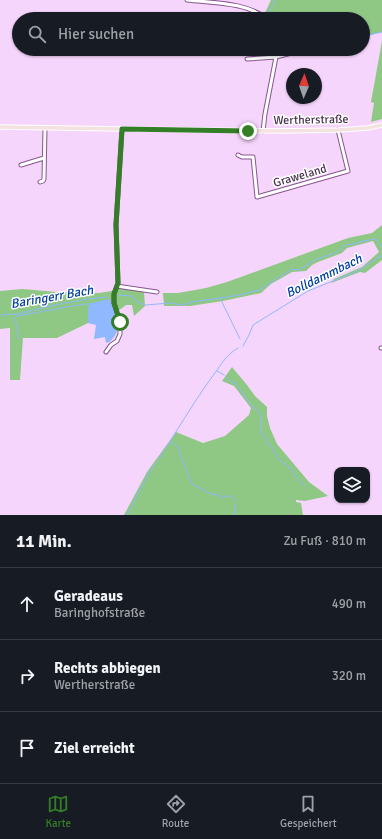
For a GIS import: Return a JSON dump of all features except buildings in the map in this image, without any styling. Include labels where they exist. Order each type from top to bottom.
[{"type":"main road","name":"Wertherstraße","points":[[0,127],[263,131],[338,130],[368,128],[382,125]]},
{"type":"street","points":[[187,0],[238,5],[255,12]]},
{"type":"street","points":[[237,0],[238,5]]},
{"type":"street","points":[[247,59],[280,56]]},
{"type":"street","points":[[263,131],[276,57]]},
{"type":"street","points":[[40,182],[44,179],[45,128]]},
{"type":"street","points":[[106,352],[111,345],[117,341],[120,334],[120,327],[114,303],[114,294],[118,283],[116,225],[122,129]]},
{"type":"street","name":"Graweland","points":[[238,155],[242,157],[253,157],[257,198],[348,171],[338,130]]},
{"type":"street","points":[[21,165],[44,158]]},
{"type":"street","points":[[117,286],[157,292]]},
{"type":"green space","points":[[271,0],[382,0],[382,32],[370,35],[370,12],[265,12]]},
{"type":"green space","points":[[382,41],[382,119],[371,122],[374,103],[371,102]]},
{"type":"green space","points":[[382,225],[382,260],[365,273],[360,272],[331,283],[334,279],[362,267],[379,252],[373,241],[347,248],[342,253],[312,265],[306,271],[292,272],[271,284],[261,293],[190,306],[164,306],[163,293],[178,293],[206,288],[227,282],[348,238],[372,233]]},
{"type":"green space","points":[[115,287],[144,292],[145,306],[134,316],[132,305],[126,305],[118,311],[113,310],[110,300],[101,302],[88,308],[88,323],[57,338],[23,338],[20,380],[10,380],[10,328],[0,329],[0,291],[22,289],[99,293],[112,291]]},
{"type":"green space","points":[[232,367],[255,396],[267,407],[267,416],[270,428],[277,444],[309,482],[328,496],[305,501],[296,500],[296,502],[301,503],[303,515],[124,515],[147,472],[176,432],[203,443],[225,436],[249,415],[251,408],[234,386],[222,381]]},
{"type":"water","points":[[110,299],[116,319],[117,329],[114,337],[106,343],[105,337],[94,339],[96,325],[88,323],[88,308],[91,303]]},
{"type":"waterway","points":[[269,12],[276,0]]},
{"type":"waterway","points":[[370,35],[382,32]]},
{"type":"waterway","points":[[118,295],[131,296],[138,302],[145,305],[171,303],[182,305],[192,302],[240,295],[259,290],[292,269],[299,270],[315,260],[337,252],[345,245],[376,239],[382,247]]},
{"type":"waterway","name":"Bolldammbach","points":[[243,346],[253,325],[308,291],[358,271],[382,255]]},
{"type":"waterway","name":"Baringerr Bach","points":[[0,315],[17,314],[50,306],[107,297]]},
{"type":"waterway","name":"Bolldammbach","points":[[220,298],[240,339]]},
{"type":"waterway","name":"Baringerr Bach","points":[[19,339],[15,318],[17,316],[90,304]]},
{"type":"waterway","name":"Bolldammbach","points":[[159,459],[209,381],[226,358],[238,348]]},
{"type":"waterway","points":[[217,371],[224,375]]},
{"type":"waterway","points":[[225,376],[230,381],[235,383],[252,406],[259,412],[262,434],[266,437],[267,443],[272,447],[281,461],[292,469],[296,477],[305,486]]},
{"type":"waterway","points":[[171,442],[177,446],[192,484],[211,494],[218,495],[223,498],[226,496],[231,496],[235,501]]},
{"type":"waterway","name":"Bolldammbach","points":[[127,515],[149,473],[157,462]]},
{"type":"waterway","points":[[234,515],[235,505]]},
{"type":"route","points":[[120,322],[114,303],[114,294],[118,283],[116,225],[122,129],[248,131]]}]
